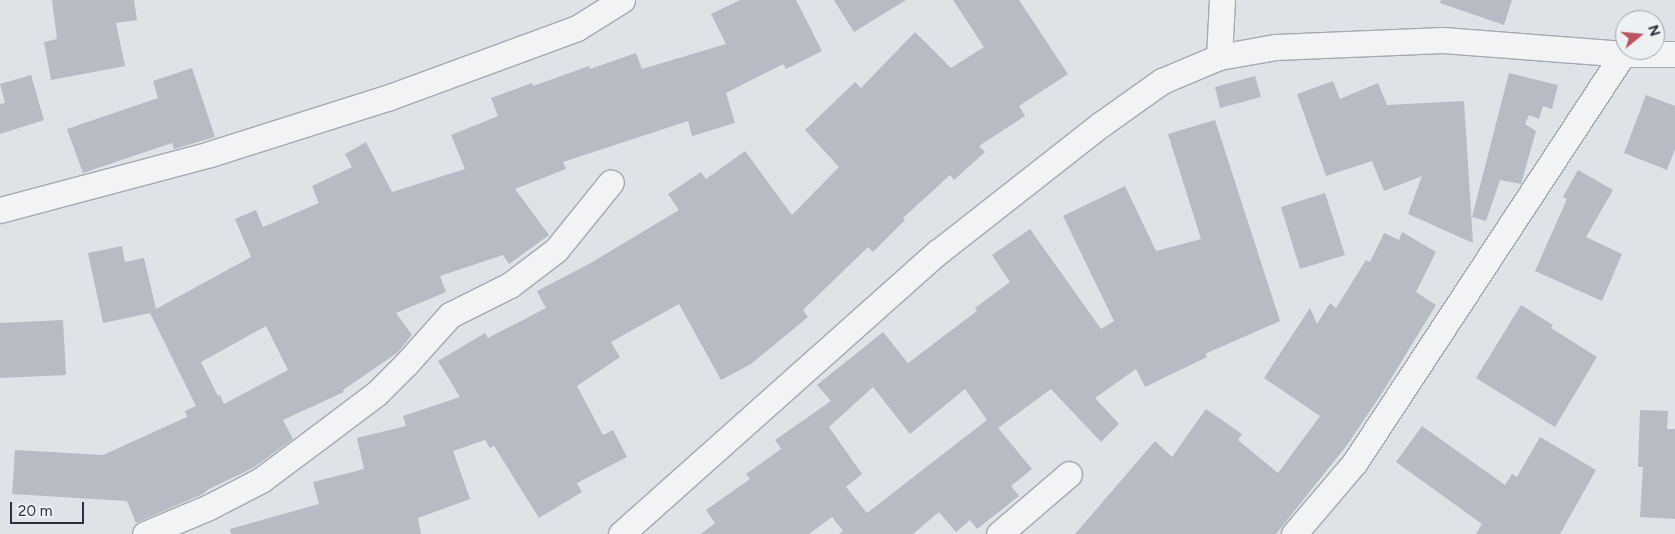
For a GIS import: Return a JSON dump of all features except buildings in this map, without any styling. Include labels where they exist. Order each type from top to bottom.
[{"type":"street","points":[[0,210],[210,154],[387,98],[576,28],[622,0]]},
{"type":"street","points":[[1219,57],[1222,0]]},
{"type":"street","points":[[621,534],[938,252],[1100,125],[1162,81],[1219,57],[1276,47],[1443,40],[1615,53]]},
{"type":"street","points":[[1294,534],[1355,462],[1619,60]]},
{"type":"street","points":[[145,534],[209,507],[261,480],[377,393],[450,315],[510,285],[556,250],[611,182]]},
{"type":"street","points":[[999,534],[1068,474]]}]
